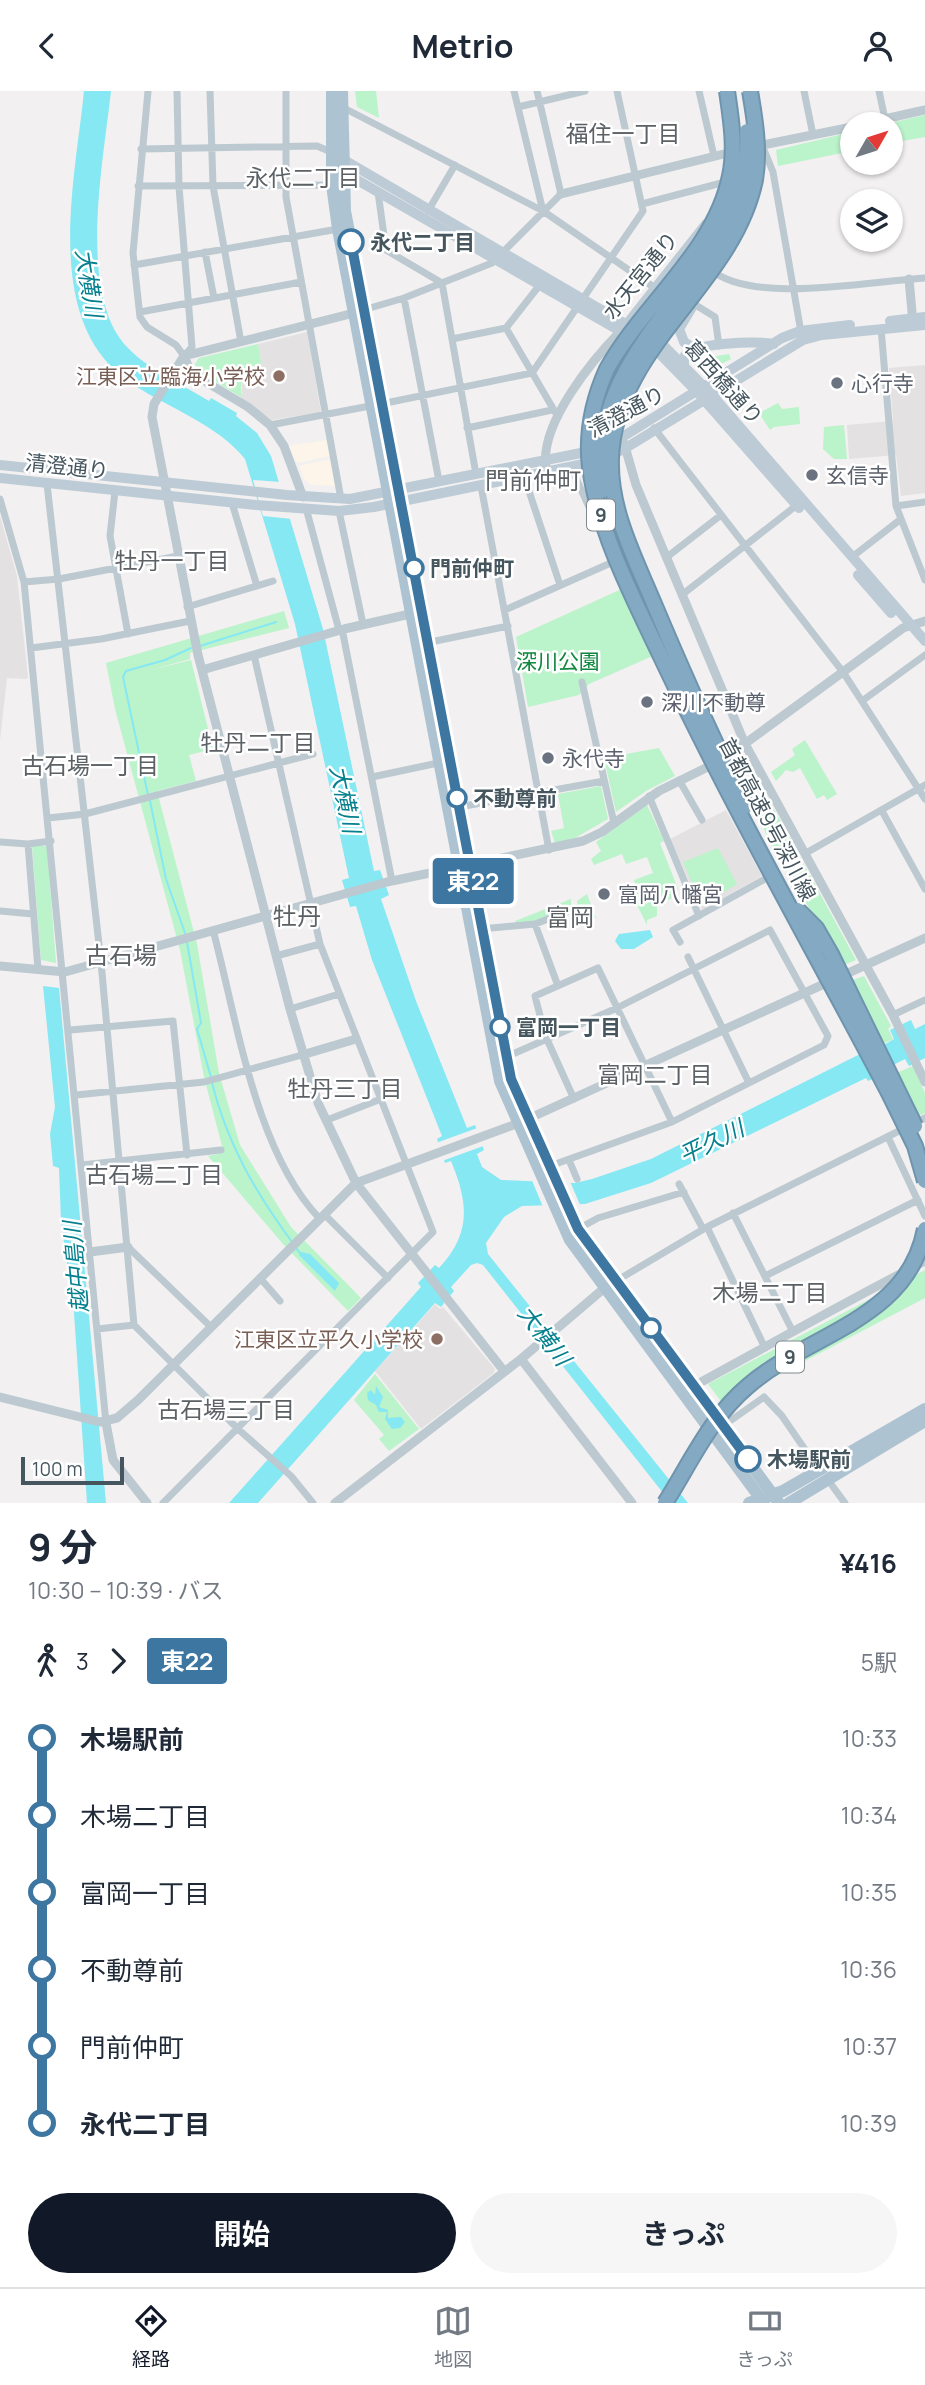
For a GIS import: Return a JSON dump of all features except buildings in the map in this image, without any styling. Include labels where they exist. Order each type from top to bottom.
[{"type":"highway","name":"首都高速9号深川線","points":[[726,91],[733,157],[729,184],[699,244],[624,342],[603,379],[593,411],[589,445],[600,510],[638,608],[737,809],[744,830],[925,1181]]},
{"type":"highway","points":[[603,379],[702,253],[729,207],[740,156],[734,91]]},
{"type":"highway","points":[[666,632],[650,613],[609,513],[601,472],[603,429],[626,367],[649,331],[716,242],[737,201],[747,147],[741,91]]},
{"type":"highway","name":"首都高速9号深川線","points":[[751,91],[757,159],[753,188],[743,217],[726,247],[635,376],[621,408],[613,441],[611,473],[618,513],[699,711],[910,1129],[925,1172]]},
{"type":"highway","points":[[798,910],[816,927],[831,954],[896,1083],[925,1148]]},
{"type":"highway","name":"9","points":[[666,1503],[708,1432],[733,1400],[771,1369],[859,1320],[886,1299],[912,1267],[925,1230]]},
{"type":"main road","points":[[332,91],[339,189],[358,311],[422,644],[459,807],[464,867],[497,1070],[557,1181],[560,1205],[570,1240],[611,1284],[694,1386],[723,1426],[766,1501]]},
{"type":"main road","points":[[336,162],[342,91]]},
{"type":"main road","name":"水天宮通り","points":[[627,328],[705,225],[725,182],[730,152],[726,91]]},
{"type":"main road","points":[[658,341],[731,245],[754,198],[762,166],[762,145],[751,91]]},
{"type":"main road","name":"葛西橋通り","points":[[336,162],[372,188],[579,303],[658,341],[684,365],[797,505],[907,627],[925,641]]},
{"type":"main road","name":"葛西橋通り","points":[[336,162],[428,211],[500,258]]},
{"type":"main road","points":[[339,189],[372,188]]},
{"type":"main road","points":[[339,189],[338,229],[358,311]]},
{"type":"main road","points":[[627,328],[649,319],[673,293],[703,281]]},
{"type":"main road","points":[[694,291],[694,304],[679,329],[684,342],[695,349]]},
{"type":"main road","name":"清澄通り","points":[[393,497],[439,481],[476,474],[546,466],[571,467],[598,461],[802,336],[917,323],[925,317]]},
{"type":"main road","name":"清澄通り","points":[[705,394],[774,344],[802,336],[917,323]]},
{"type":"main road","name":"葛西橋通り","points":[[627,328],[705,394],[852,557],[925,653]]},
{"type":"main road","points":[[684,365],[685,354],[695,349],[774,344]]},
{"type":"main road","name":"清澄通り","points":[[0,465],[254,492],[306,509],[481,486],[524,476],[546,466],[624,443]]},
{"type":"main road","name":"清澄通り","points":[[0,478],[256,505],[303,497],[340,505]]},
{"type":"main road","points":[[393,497],[410,614],[422,644],[438,763],[481,929],[506,1057],[543,1181],[578,1229],[611,1284],[766,1501]]},
{"type":"main road","points":[[789,1503],[824,1475],[925,1409]]},
{"type":"main road","points":[[766,1501],[824,1475],[925,1421]]},
{"type":"street","points":[[148,91],[138,186],[134,265],[140,312],[147,327],[176,345],[191,373],[248,407],[270,425],[284,446],[303,497]]},
{"type":"street","points":[[177,91],[179,187],[192,347],[157,400],[152,417],[169,496],[190,621],[229,776],[302,1055],[318,1103],[356,1182],[449,1304],[505,1371]]},
{"type":"street","points":[[211,91],[213,186],[241,342]]},
{"type":"street","points":[[286,91],[285,185],[363,624]]},
{"type":"street","points":[[514,91],[543,211]]},
{"type":"street","points":[[537,91],[561,194]]},
{"type":"street","points":[[518,107],[585,91]]},
{"type":"street","points":[[270,425],[532,373],[641,214],[642,204],[617,91]]},
{"type":"street","points":[[699,91],[713,156]]},
{"type":"street","points":[[804,91],[813,135]]},
{"type":"street","points":[[879,91],[884,112]]},
{"type":"street","points":[[342,107],[543,211],[655,288]]},
{"type":"street","points":[[903,115],[925,110]]},
{"type":"street","points":[[184,356],[404,298],[442,283],[500,258],[561,194],[730,152],[840,129]]},
{"type":"street","points":[[762,145],[774,172],[802,336]]},
{"type":"street","points":[[141,149],[317,146],[336,162]]},
{"type":"street","points":[[428,211],[455,165]]},
{"type":"street","points":[[642,204],[725,182]]},
{"type":"street","points":[[138,186],[285,185],[339,189]]},
{"type":"street","points":[[372,188],[386,250],[442,283],[476,474]]},
{"type":"street","points":[[134,265],[338,229]]},
{"type":"street","points":[[205,252],[214,298]]},
{"type":"street","points":[[711,270],[723,279],[795,290],[925,278]]},
{"type":"street","points":[[909,279],[917,323]]},
{"type":"street","points":[[140,312],[301,282]]},
{"type":"street","points":[[452,339],[506,328],[542,282]]},
{"type":"street","points":[[404,298],[439,481]]},
{"type":"street","points":[[694,304],[715,317],[719,346]]},
{"type":"street","points":[[467,428],[555,413],[506,328]]},
{"type":"street","name":"水天宮通り","points":[[546,466],[547,439],[555,413],[627,328]]},
{"type":"street","points":[[881,328],[896,506],[925,580]]},
{"type":"street","points":[[653,426],[843,672],[922,787],[925,799]]},
{"type":"street","points":[[624,443],[667,557],[745,744],[893,1015],[925,1082]]},
{"type":"street","points":[[505,610],[613,562],[571,467]]},
{"type":"street","points":[[524,476],[560,585]]},
{"type":"street","points":[[47,484],[101,962],[134,1325],[238,1429],[287,1472],[313,1503]]},
{"type":"street","points":[[481,486],[550,850]]},
{"type":"street","points":[[115,491],[110,536],[128,634]]},
{"type":"street","points":[[0,499],[24,582],[65,972],[103,1423],[113,1460],[147,1503]]},
{"type":"street","points":[[896,506],[925,502]]},
{"type":"street","points":[[232,503],[257,586]]},
{"type":"street","points":[[682,594],[797,505]]},
{"type":"street","points":[[306,509],[340,631],[344,634],[390,882]]},
{"type":"street","points":[[667,557],[721,515]]},
{"type":"street","points":[[852,557],[901,519]]},
{"type":"street","points":[[24,582],[59,579],[178,556]]},
{"type":"street","points":[[187,607],[273,581]]},
{"type":"street","points":[[202,670],[296,642],[410,614]]},
{"type":"street","points":[[31,648],[128,634],[190,621]]},
{"type":"street","points":[[0,966],[65,972],[390,882],[583,841],[614,823],[649,796],[724,759],[907,627],[925,621]]},
{"type":"street","points":[[422,644],[508,626]]},
{"type":"street","points":[[862,701],[925,653]]},
{"type":"street","points":[[163,1503],[433,1232],[320,944],[254,655]]},
{"type":"street","points":[[582,682],[614,823]]},
{"type":"street","points":[[48,818],[85,814],[313,754]]},
{"type":"street","points":[[372,777],[438,763]]},
{"type":"street","points":[[679,780],[702,820]]},
{"type":"street","points":[[459,807],[604,781]]},
{"type":"street","points":[[806,853],[922,787]]},
{"type":"street","points":[[649,796],[699,916]]},
{"type":"street","points":[[882,811],[925,889]]},
{"type":"street","points":[[0,842],[28,844],[51,841]]},
{"type":"street","points":[[28,844],[38,969]]},
{"type":"street","points":[[680,942],[673,930],[765,879]]},
{"type":"street","points":[[481,929],[536,924],[576,908]]},
{"type":"street","points":[[0,911],[33,914]]},
{"type":"street","points":[[536,924],[558,986]]},
{"type":"street","points":[[212,930],[265,1130],[308,1206],[388,1278]]},
{"type":"street","points":[[506,1057],[617,1008],[770,930],[828,1035],[824,1045],[672,1122],[550,1166]]},
{"type":"street","points":[[0,1397],[103,1423],[117,1418],[356,1182],[524,1121],[865,963],[925,938]]},
{"type":"street","points":[[276,956],[320,944]]},
{"type":"street","points":[[688,957],[749,1083]]},
{"type":"street","points":[[574,1099],[547,1040],[535,996],[598,968],[672,1122]]},
{"type":"street","points":[[290,1009],[339,994]]},
{"type":"street","points":[[893,1015],[925,1000]]},
{"type":"street","points":[[70,1030],[173,1021],[187,1155]]},
{"type":"street","points":[[76,1095],[204,1082],[356,1039]]},
{"type":"street","points":[[327,1121],[381,1099]]},
{"type":"street","points":[[335,1503],[521,1359],[611,1284],[733,1213],[925,1118]]},
{"type":"street","points":[[888,1137],[925,1216]]},
{"type":"street","points":[[82,1165],[221,1150]]},
{"type":"street","points":[[569,1160],[577,1179]]},
{"type":"street","points":[[578,1229],[598,1218],[681,1188],[705,1228],[765,1349]]},
{"type":"street","points":[[765,1276],[918,1200]]},
{"type":"street","points":[[733,1213],[792,1330]]},
{"type":"street","points":[[90,1252],[128,1247]]},
{"type":"street","points":[[128,1247],[211,1327]]},
{"type":"street","points":[[694,1386],[765,1349],[792,1330],[925,1261]]},
{"type":"street","points":[[260,1278],[280,1301]]},
{"type":"street","points":[[97,1329],[134,1325]]},
{"type":"street","points":[[521,1359],[632,1503]]},
{"type":"street","points":[[723,1426],[764,1397],[782,1416],[845,1503]]},
{"type":"shaded area","name":"江東区立臨海小学校","points":[[307,332],[321,412],[272,420],[241,398],[243,374],[256,365],[262,366],[258,344]]},
{"type":"shaded area","points":[[925,365],[925,493],[901,496],[896,455],[849,459],[847,425],[893,421],[889,368]]},
{"type":"shaded area","points":[[327,440],[330,456],[297,463],[288,446]]},
{"type":"shaded area","points":[[331,459],[336,486],[311,485],[304,479],[299,466]]},
{"type":"shaded area","points":[[0,516],[17,576],[28,677],[7,678],[0,740]]},
{"type":"shaded area","points":[[726,810],[762,876],[702,910],[670,839]]},
{"type":"shaded area","name":"江東区立平久小学校","points":[[435,1304],[440,1309],[443,1307],[495,1369],[494,1373],[421,1429],[375,1371]]},
{"type":"green space","points":[[355,91],[376,91],[379,118],[357,107]]},
{"type":"green space","points":[[925,115],[925,137],[903,141],[903,120]]},
{"type":"green space","points":[[840,135],[840,153],[778,166],[776,150]]},
{"type":"green space","points":[[258,344],[262,366],[250,367],[244,374],[241,397],[196,370],[195,364],[199,358]]},
{"type":"green space","points":[[729,354],[731,359],[706,372],[699,370],[691,360]]},
{"type":"green space","points":[[778,403],[782,409],[799,407],[800,424],[774,427],[770,430],[759,413]]},
{"type":"green space","points":[[844,425],[847,459],[834,459],[823,449],[824,427]]},
{"type":"green space","name":"深川公園","points":[[626,587],[655,655],[589,684],[579,695],[528,707],[516,637]]},
{"type":"green space","points":[[284,611],[289,628],[190,653],[190,659],[151,670],[191,660],[213,749],[189,755],[196,781],[157,791],[197,944],[219,1073],[240,1145],[291,1227],[361,1298],[348,1311],[283,1244],[208,1156],[223,1153],[222,1146],[204,1077],[180,950],[115,709],[106,663]]},
{"type":"green space","points":[[805,740],[837,794],[827,800],[824,795],[817,799],[800,768],[793,772],[786,770],[776,781],[771,772],[795,755],[792,749]]},
{"type":"green space","points":[[659,748],[675,776],[646,791],[616,812],[604,758]]},
{"type":"green space","points":[[601,786],[608,819],[575,838],[555,843],[551,831],[564,828],[558,794]]},
{"type":"green space","points":[[767,796],[856,960],[839,967],[791,873],[780,860],[755,812]]},
{"type":"green space","points":[[647,805],[664,841],[660,843],[678,889],[672,898],[657,906],[657,916],[647,920],[647,925],[634,899],[637,890],[634,880],[653,873],[647,857],[626,864],[622,854],[594,865],[591,859],[601,851],[596,842]]},
{"type":"green space","points":[[32,846],[47,846],[56,963],[41,960]]},
{"type":"green space","points":[[718,848],[737,884],[702,906],[683,862]]},
{"type":"green space","points":[[587,894],[596,918],[582,922],[577,901]]},
{"type":"green space","points":[[571,899],[571,907],[533,922],[516,924],[515,921]]},
{"type":"green space","points":[[864,976],[891,1026],[888,1029],[893,1039],[881,1045],[847,982]]},
{"type":"green space","points":[[913,1066],[925,1093],[925,1113],[915,1118],[894,1074]]},
{"type":"green space","points":[[925,1270],[925,1298],[723,1404],[708,1384]]},
{"type":"green space","points":[[375,1374],[419,1429],[389,1451],[379,1439],[384,1435],[354,1400]]},
{"type":"water","points":[[84,91],[111,91],[97,225],[102,295],[112,325],[136,356],[209,401],[211,398],[237,413],[236,416],[257,433],[271,456],[323,629],[374,871],[380,870],[389,895],[381,899],[416,1001],[467,1128],[475,1125],[484,1150],[477,1154],[482,1167],[501,1180],[575,1183],[592,1179],[651,1159],[880,1044],[882,1046],[894,1039],[890,1030],[911,1020],[915,1029],[925,1024],[925,1058],[909,1066],[905,1059],[893,1065],[895,1069],[868,1081],[866,1078],[651,1183],[585,1204],[522,1206],[504,1217],[486,1243],[488,1254],[688,1503],[671,1503],[483,1265],[477,1263],[471,1265],[451,1287],[454,1291],[441,1307],[435,1303],[258,1503],[229,1503],[421,1287],[418,1283],[435,1265],[439,1268],[450,1255],[462,1230],[463,1204],[457,1176],[451,1161],[445,1163],[437,1139],[442,1136],[372,960],[356,906],[350,907],[342,880],[349,878],[295,624],[245,459],[221,436],[134,385],[104,359],[85,327],[74,290],[70,250],[71,209]]},
{"type":"water","points":[[650,930],[653,937],[634,949],[621,949],[615,941],[619,934]]},
{"type":"water","name":"越中島川","points":[[43,986],[59,988],[106,1503],[87,1503],[74,1313],[61,1221],[59,1168],[53,1166],[50,1134],[55,1107]]},
{"type":"water","points":[[301,1252],[310,1254],[339,1283],[335,1291],[299,1255]]},
{"type":"water","points":[[376,1386],[383,1397],[379,1407],[388,1410],[388,1418],[401,1417],[405,1422],[400,1428],[392,1429],[385,1419],[387,1412],[379,1412],[376,1405],[368,1400],[367,1393],[371,1390],[375,1395]]},
{"type":"pier","points":[[253,480],[281,482],[292,519],[263,516]]},
{"type":"pier","points":[[480,1127],[486,1145],[442,1161],[436,1143]]},
{"type":"pier","points":[[531,1178],[569,1179],[581,1207],[543,1207]]},
{"type":"waterway","points":[[200,646],[276,622]]},
{"type":"waterway","points":[[148,795],[123,677],[126,671],[165,660],[191,648]]},
{"type":"waterway","points":[[150,801],[166,879],[185,933]]},
{"type":"waterway","points":[[187,942],[201,1023],[197,1029],[211,1077]]},
{"type":"waterway","points":[[212,1083],[226,1126],[244,1166],[266,1205],[292,1242]]},
{"type":"waterway","points":[[295,1247],[300,1253]]},
{"type":"bus line","name":"東22","points":[[351,242],[511,1079],[578,1229],[748,1459]]},
{"type":"place","name":"永代二丁目","points":[[351,242]]},
{"type":"place","name":"江東区立臨海小学校","points":[[279,376]]},
{"type":"place","name":"心行寺","points":[[837,383]]},
{"type":"place","name":"玄信寺","points":[[812,475]]},
{"type":"place","name":"門前仲町","points":[[414,568]]},
{"type":"place","name":"深川不動尊","points":[[647,702]]},
{"type":"place","name":"永代寺","points":[[548,758]]},
{"type":"place","name":"不動尊前","points":[[457,798]]},
{"type":"place","name":"富岡八幡宮","points":[[604,894]]},
{"type":"place","name":"富岡一丁目","points":[[500,1027]]},
{"type":"place","name":"江東区立平久小学校","points":[[437,1339]]},
{"type":"place","name":"木場駅前","points":[[748,1459]]},
{"type":"district","name":"福住一丁目","points":[[623,133]]},
{"type":"district","name":"永代二丁目","points":[[303,177]]},
{"type":"district","name":"門前仲町","points":[[533,479]]},
{"type":"district","name":"牡丹一丁目","points":[[172,560]]},
{"type":"district","name":"牡丹二丁目","points":[[258,742]]},
{"type":"district","name":"古石場一丁目","points":[[90,765]]},
{"type":"district","name":"牡丹","points":[[297,915]]},
{"type":"district","name":"富岡","points":[[570,916]]},
{"type":"district","name":"古石場","points":[[121,954]]},
{"type":"district","name":"富岡二丁目","points":[[655,1074]]},
{"type":"district","name":"牡丹三丁目","points":[[345,1088]]},
{"type":"district","name":"古石場二丁目","points":[[154,1174]]},
{"type":"district","name":"木場二丁目","points":[[770,1292]]},
{"type":"district","name":"古石場三丁目","points":[[226,1409]]},
{"type":"water label","name":"大横川","points":[[90,283]]},
{"type":"water label","name":"大横川","points":[[346,799]]},
{"type":"water label","name":"平久川","points":[[711,1141]]},
{"type":"water label","name":"大横川","points":[[545,1335]]}]
